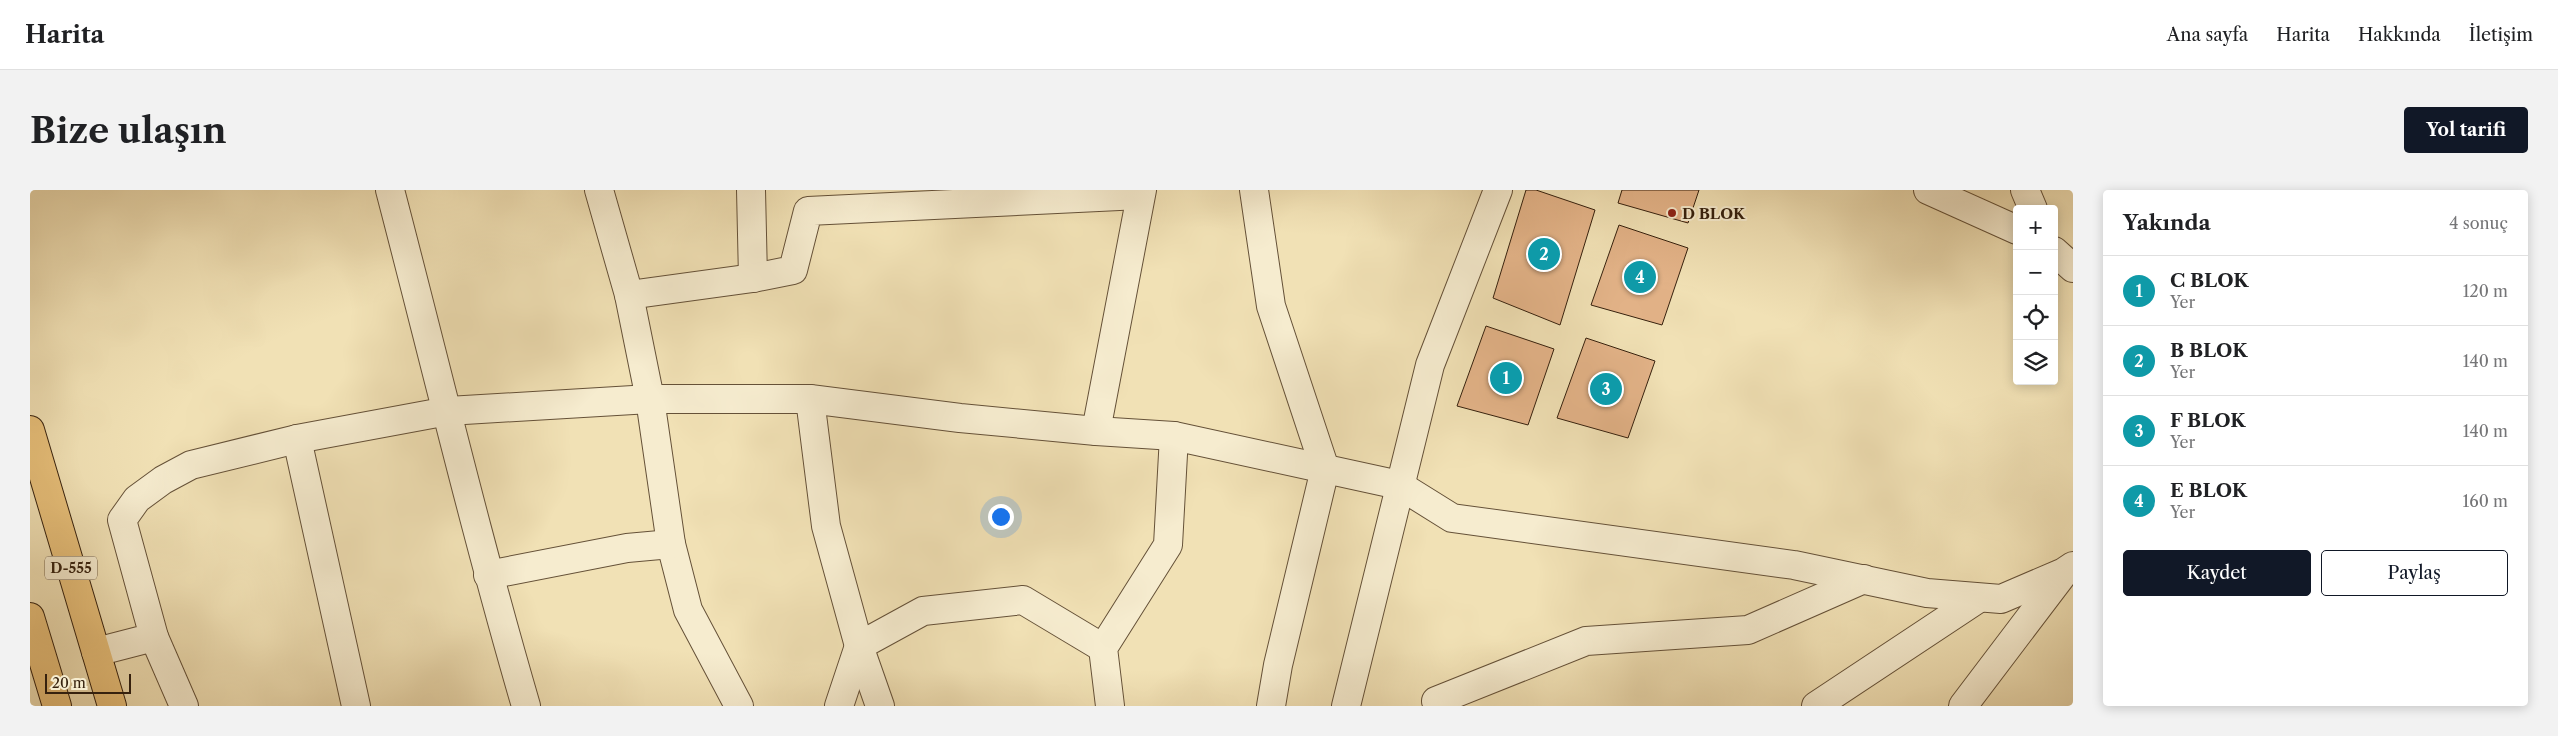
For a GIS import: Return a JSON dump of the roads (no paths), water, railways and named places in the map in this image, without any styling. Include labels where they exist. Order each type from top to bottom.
[{"type":"highway","name":"D-555","points":[[30,430],[112,706]]},
{"type":"highway","points":[[30,617],[57,706]]},
{"type":"street","points":[[390,190],[448,411],[488,575],[526,706]]},
{"type":"street","points":[[599,190],[630,294],[650,399],[671,544],[688,610],[739,706]]},
{"type":"street","points":[[752,190],[753,278]]},
{"type":"street","points":[[1254,190],[1271,306],[1325,469],[1278,665],[1271,706]]},
{"type":"street","points":[[1346,706],[1430,365],[1498,190]]},
{"type":"street","points":[[1928,190],[2013,228]]},
{"type":"street","points":[[2025,190],[2031,205]]},
{"type":"street","points":[[630,294],[753,278],[792,270],[808,211],[1141,193],[1096,431]]},
{"type":"street","points":[[2058,255],[2073,268]]},
{"type":"street","points":[[184,706],[154,637],[122,520],[137,499],[163,480],[191,466],[297,439],[448,411],[650,399],[810,399],[1096,431],[1174,436],[1399,485],[1452,518],[1794,565],[1927,593],[2001,599],[2068,569]]},
{"type":"street","points":[[810,399],[826,526],[859,646],[880,706]]},
{"type":"street","points":[[1110,706],[1103,648],[1168,545],[1174,436]]},
{"type":"street","points":[[297,439],[356,706]]},
{"type":"street","points":[[488,575],[627,548],[671,544]]},
{"type":"street","points":[[1963,706],[2068,569]]},
{"type":"street","points":[[1436,701],[1586,641],[1748,630],[1864,579]]},
{"type":"street","points":[[1816,706],[1979,598]]},
{"type":"street","points":[[839,706],[859,646],[923,611],[1023,600],[1103,648]]},
{"type":"street","points":[[96,652],[154,637]]},
{"type":"place","name":"D BLOK","points":[[1672,213]]},
{"type":"place","name":"B BLOK","points":[[1544,254]]},
{"type":"place","name":"E BLOK","points":[[1640,277]]},
{"type":"place","name":"C BLOK","points":[[1506,378]]},
{"type":"place","name":"F BLOK","points":[[1606,389]]}]
